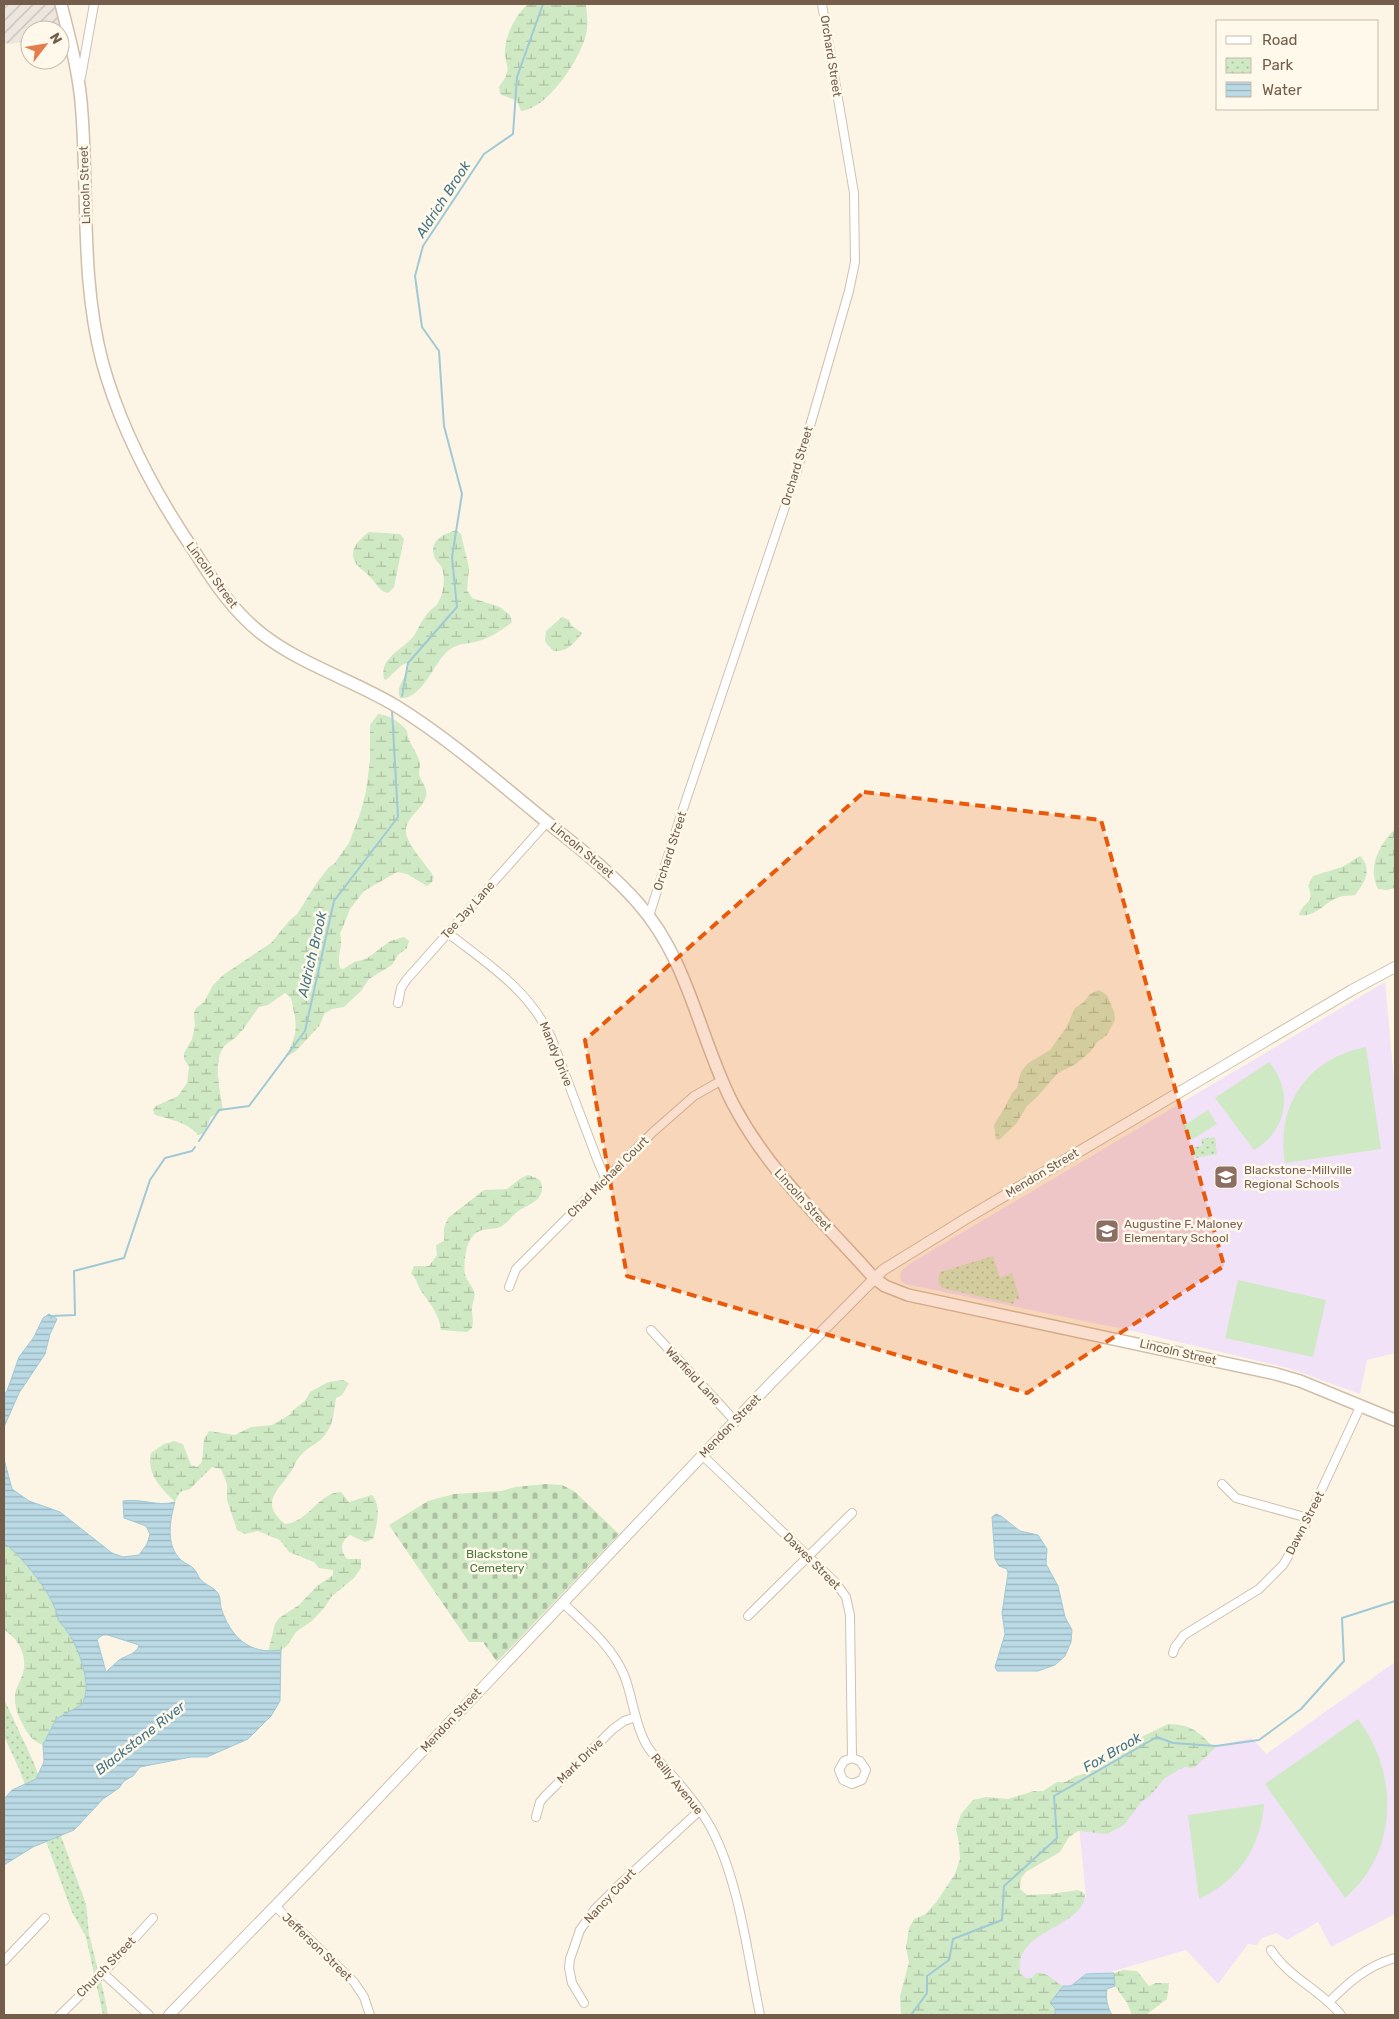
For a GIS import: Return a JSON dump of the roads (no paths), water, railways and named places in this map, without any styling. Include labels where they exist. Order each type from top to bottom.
[{"type":"main road","name":"Lincoln Street","points":[[61,4],[79,84],[90,293],[102,361],[121,419],[145,473],[185,538],[221,592],[234,607],[262,633],[281,647],[380,697],[412,716],[614,877],[649,916],[665,939],[680,971],[722,1080],[746,1128],[774,1169],[874,1278],[885,1286],[908,1295],[1276,1374],[1300,1381],[1395,1420]]},
{"type":"street","points":[[79,84],[94,4]]},
{"type":"street","name":"Orchard Street","points":[[649,916],[797,471],[854,273],[854,193],[822,4]]},
{"type":"street","name":"Tee Jay Lane","points":[[398,1003],[401,988],[407,979],[547,822]]},
{"type":"street","name":"Mandy Drive","points":[[448,933],[516,987],[542,1018],[606,1180]]},
{"type":"street","name":"Mendon Street","points":[[169,2015],[275,1906],[735,1421],[874,1278],[892,1264],[967,1218],[1352,990],[1395,967]]},
{"type":"street","name":"Chad Michael Court","points":[[509,1288],[516,1269],[653,1132],[694,1096],[722,1080]]},
{"type":"street","name":"Warfield Lane","points":[[652,1330],[735,1421]]},
{"type":"street","name":"Dawn Street","points":[[1173,1654],[1175,1647],[1184,1635],[1250,1595],[1275,1574],[1295,1546],[1361,1405]]},
{"type":"street","name":"Dawes Street","points":[[702,1456],[840,1588],[848,1603],[852,1758]]},
{"type":"street","points":[[1222,1484],[1231,1494],[1241,1500],[1308,1518]]},
{"type":"street","points":[[748,1616],[852,1513]]},
{"type":"street","name":"Reilly Avenue","points":[[563,1602],[615,1658],[630,1690],[641,1734],[651,1752],[691,1798],[711,1828],[732,1885],[760,2015]]},
{"type":"street","name":"Mark Drive","points":[[536,1816],[544,1796],[613,1729],[624,1721],[636,1717]]},
{"type":"street","name":"Nancy Court","points":[[584,2003],[572,1983],[569,1968],[570,1959],[580,1930],[587,1918],[699,1811]]},
{"type":"street","name":"Jefferson Street","points":[[275,1906],[354,1982],[364,1997],[370,2015]]},
{"type":"street","points":[[4,1961],[46,1918]]},
{"type":"street","name":"Church Street","points":[[60,2015],[103,1973],[152,1918]]},
{"type":"street","points":[[1272,1950],[1283,1966],[1329,2002],[1341,2015]]},
{"type":"street","points":[[1329,2002],[1363,1972],[1395,1958]]},
{"type":"street","points":[[103,1973],[150,2015]]},
{"type":"water","points":[[49,1314],[57,1319],[50,1334],[45,1354],[19,1393],[4,1427],[4,1395],[19,1357],[34,1337],[43,1318]]},
{"type":"water","name":"Blackstone River","points":[[4,1459],[12,1489],[29,1501],[60,1512],[112,1553],[123,1557],[139,1555],[147,1544],[150,1534],[146,1526],[124,1518],[123,1501],[130,1500],[162,1504],[175,1502],[170,1532],[176,1554],[196,1571],[202,1581],[218,1593],[225,1619],[236,1636],[251,1647],[260,1650],[281,1650],[280,1701],[271,1716],[248,1739],[207,1757],[191,1757],[140,1767],[133,1776],[124,1781],[119,1788],[103,1799],[74,1830],[33,1847],[4,1865],[4,1799],[12,1790],[36,1779],[44,1762],[43,1745],[56,1719],[83,1704],[86,1687],[85,1675],[77,1650],[69,1634],[58,1620],[52,1601],[28,1567],[4,1543]],"holes":[[[103,1635],[139,1645],[134,1652],[119,1660],[106,1672],[97,1639]]]},
{"type":"water","points":[[996,1514],[1020,1531],[1038,1535],[1047,1549],[1046,1564],[1058,1586],[1065,1617],[1072,1630],[1071,1642],[1065,1656],[1055,1665],[1038,1671],[997,1671],[995,1667],[1005,1634],[1002,1613],[1008,1573],[1007,1569],[999,1566],[995,1559],[992,1517]]},
{"type":"water","points":[[1114,1973],[1115,1986],[1107,1989],[1106,1992],[1107,2003],[1112,2015],[1055,2015],[1055,2008],[1050,2003],[1063,1986],[1071,1986],[1086,1974]]},
{"type":"waterway","name":"Aldrich Brook","points":[[402,696],[408,663],[457,607],[452,557],[462,494],[444,426],[439,351],[422,327],[415,276],[423,246],[484,154],[513,134],[517,77],[543,4]]},
{"type":"waterway","name":"Aldrich Brook","points":[[199,1141],[219,1110],[249,1106],[305,1031],[334,901],[398,817],[392,711]]},
{"type":"waterway","name":"Aldrich Brook","points":[[51,1318],[52,1316],[75,1315],[74,1271],[124,1258],[150,1180],[165,1158],[192,1151],[195,1147]]},
{"type":"waterway","name":"Fox Brook","points":[[911,2015],[927,1993],[927,1976],[949,1960],[953,1939],[1002,1920],[1004,1886],[1057,1838],[1054,1796],[1157,1737],[1173,1743],[1216,1746],[1259,1740],[1301,1709],[1344,1661],[1342,1618],[1395,1601]]},
{"type":"place","name":"Blackstone-Millville Regional Schools","points":[[1226,1177]]},
{"type":"place","name":"Augustine F. Maloney Elementary School","points":[[1107,1231]]},
{"type":"park label","name":"Blackstone Cemetery","points":[[497,1561]]}]
